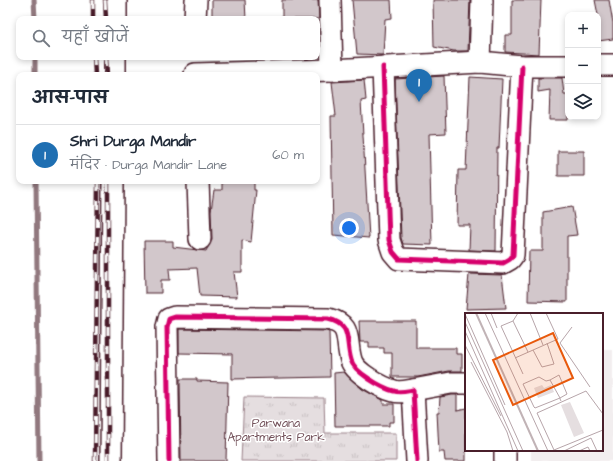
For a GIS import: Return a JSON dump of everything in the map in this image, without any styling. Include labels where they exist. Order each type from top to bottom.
[{"type":"street","points":[[116,0],[116,16]]},
{"type":"street","points":[[195,16],[196,0]]},
{"type":"street","points":[[330,0],[332,70]]},
{"type":"street","points":[[480,62],[482,0]]},
{"type":"street","points":[[115,60],[115,72]]},
{"type":"street","points":[[195,69],[332,70],[480,62],[522,66],[565,66]]},
{"type":"street","points":[[601,66],[613,65]]},
{"type":"street","points":[[383,67],[389,240],[393,252],[399,259],[503,263],[510,259],[512,255],[522,66]]},
{"type":"street","points":[[111,461],[113,184]]},
{"type":"street","points":[[198,184],[200,239]]},
{"type":"street","points":[[169,461],[167,327],[169,319],[175,317],[328,319],[338,322],[344,328],[348,337],[351,362],[369,380],[395,392],[451,383],[465,383]]},
{"type":"street","points":[[413,390],[417,461]]},
{"type":"shaded area","points":[[603,350],[613,350],[613,461],[531,461],[531,451],[603,451]]},
{"type":"green space","name":"Parwana Apartments Park","points":[[244,397],[324,398],[325,433],[396,433],[396,461],[241,461]]},
{"type":"building","points":[[212,0],[245,0],[246,16],[212,16]]},
{"type":"building","points":[[282,0],[318,0],[319,16],[282,16]]},
{"type":"building","points":[[352,0],[391,0],[392,18],[385,19],[383,55],[357,54]]},
{"type":"building","points":[[433,0],[470,0],[468,51],[454,51],[434,47]]},
{"type":"building","points":[[512,0],[541,0],[539,54],[505,52],[505,35],[512,35]]},
{"type":"building","points":[[595,0],[609,0],[613,23],[613,39],[601,41],[601,12],[597,12]]},
{"type":"building","points":[[444,76],[446,133],[429,134],[432,245],[403,244],[401,238],[395,79]]},
{"type":"building","points":[[470,77],[502,79],[499,148],[497,148],[496,251],[469,250],[470,225],[457,225],[458,170],[466,170]]},
{"type":"building","points":[[538,78],[562,78],[565,94],[565,120],[549,120],[550,90],[538,92]]},
{"type":"building","points":[[364,80],[366,100],[361,101],[369,238],[333,235],[331,116],[336,116],[332,82]]},
{"type":"building","points":[[558,151],[584,151],[584,176],[558,176]]},
{"type":"building","points":[[222,184],[254,184],[254,190],[256,190],[251,242],[242,240],[242,272],[234,272],[237,297],[200,296],[197,268],[169,269],[170,280],[161,280],[161,293],[145,293],[144,241],[173,241],[173,247],[206,251],[212,239],[211,211],[214,190],[222,190]]},
{"type":"building","points":[[572,207],[577,235],[567,236],[567,302],[528,301],[529,251],[543,251],[543,212]]},
{"type":"building","points":[[469,274],[502,275],[506,308],[466,309]]},
{"type":"building","points":[[359,321],[416,321],[416,348],[456,348],[456,354],[462,354],[462,371],[449,371],[418,377],[392,377],[392,353],[384,353],[384,348],[369,348],[369,342],[360,342]]},
{"type":"building","points":[[179,329],[326,331],[329,332],[330,377],[232,379],[232,354],[179,353]]},
{"type":"building","points":[[344,372],[362,389],[383,400],[383,404],[394,404],[394,422],[389,422],[389,426],[335,426],[334,373]]},
{"type":"building","points":[[180,379],[228,382],[226,461],[181,461]]},
{"type":"building","points":[[457,395],[457,410],[465,408],[466,461],[445,461],[444,452],[439,452],[437,412],[439,412],[440,397]]},
{"type":"waterway","points":[[34,0],[35,16]]},
{"type":"waterway","points":[[35,60],[35,72]]},
{"type":"waterway","points":[[36,184],[39,461]]},
{"type":"railway","points":[[93,0],[93,16]]},
{"type":"railway","points":[[105,0],[106,16]]},
{"type":"railway","points":[[94,60],[95,72]]},
{"type":"railway","points":[[106,60],[107,72]]},
{"type":"railway","points":[[95,461],[98,184]]},
{"type":"railway","points":[[108,184],[108,461]]},
{"type":"cycle path","points":[[383,67],[389,240],[393,252],[399,259],[503,263],[510,259],[513,255],[522,66]]},
{"type":"cycle path","points":[[169,461],[167,327],[169,319],[175,317],[328,319],[336,322],[345,329],[351,360],[357,369],[369,379],[394,391],[404,392],[413,390],[417,461]]},
{"type":"place","name":"Shri Durga Mandir","points":[[419,102]]}]
